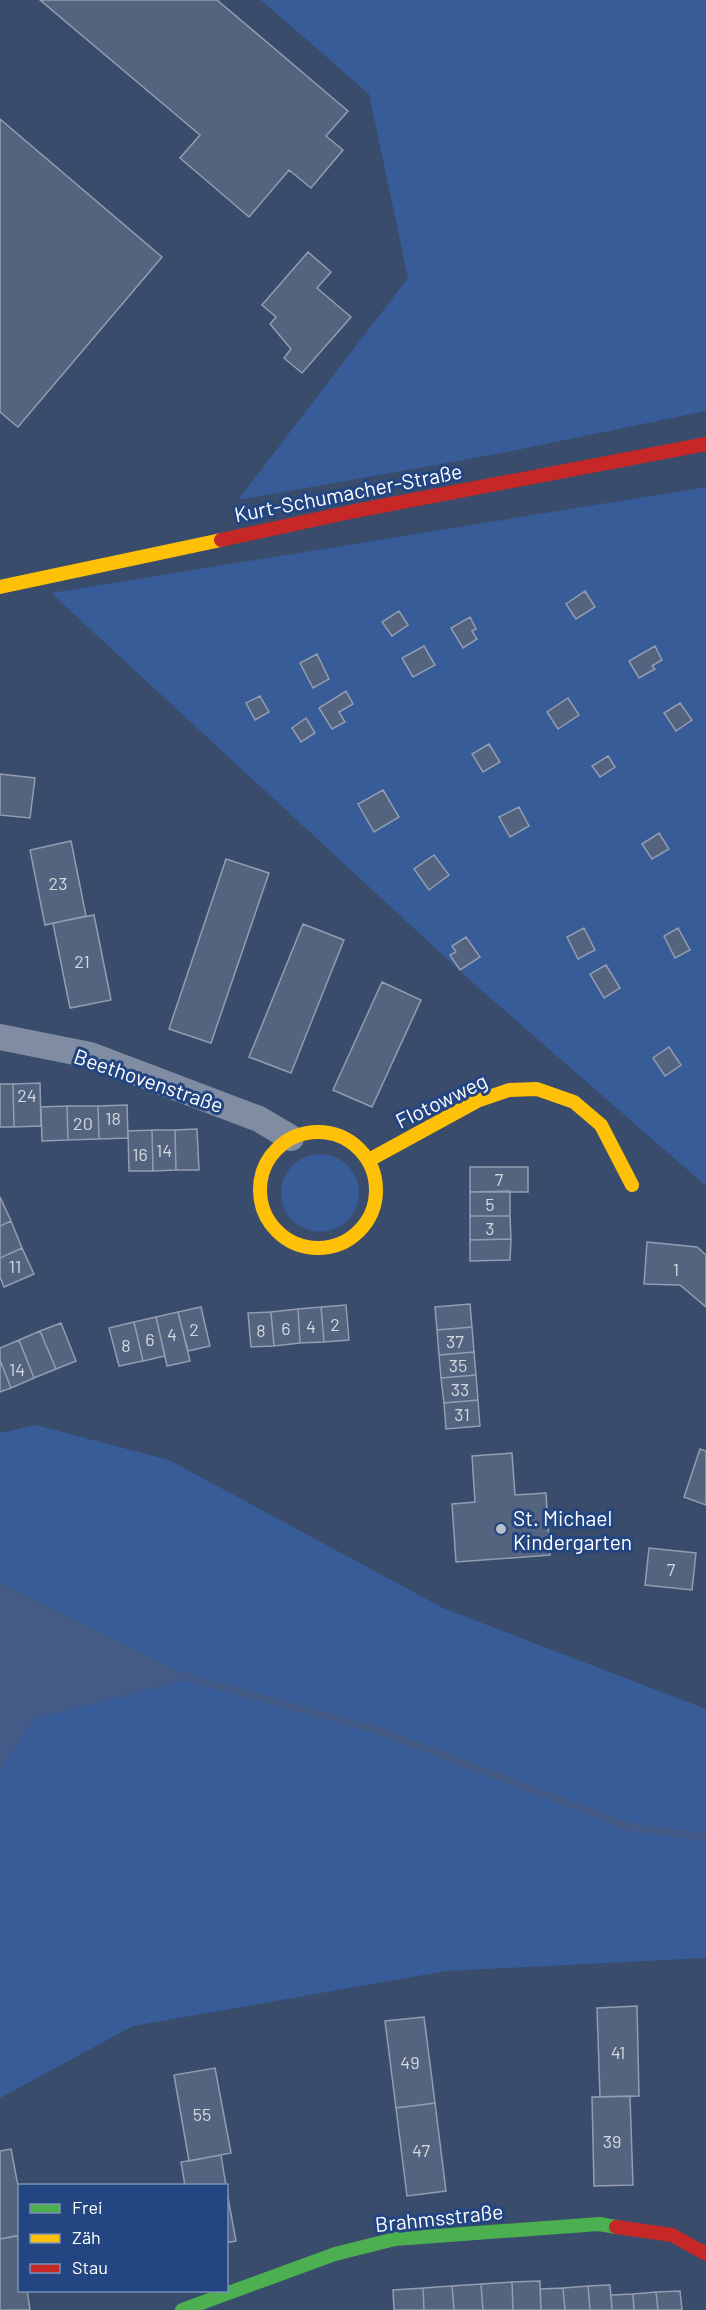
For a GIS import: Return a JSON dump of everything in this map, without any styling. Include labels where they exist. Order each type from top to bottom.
[{"type":"street","name":"Kurt-Schumacher-Straße","points":[[0,587],[356,511],[706,444]]},
{"type":"street","name":"Beethovenstraße","points":[[0,1037],[90,1055],[259,1119],[291,1138]]},
{"type":"street","name":"Flotowweg","points":[[369,1160],[477,1101],[509,1090],[537,1089],[574,1102],[601,1125],[632,1185]]},
{"type":"street","points":[[308,1133],[326,1133],[343,1137],[369,1160],[376,1178],[377,1197],[372,1215],[361,1231],[348,1241],[332,1247],[315,1249],[299,1246],[284,1238],[270,1223],[262,1206],[260,1186],[265,1167],[270,1159],[291,1138],[308,1133]]},
{"type":"street","name":"Brahmsstraße","points":[[182,2310],[335,2254],[395,2239],[599,2224],[672,2235],[706,2254]]},
{"type":"shaded area","points":[[261,0],[706,0],[706,411],[497,454],[238,500],[408,278],[369,94]]},
{"type":"shaded area","points":[[706,487],[706,1186],[472,982],[51,593]]},
{"type":"shaded area","points":[[312,1154],[328,1154],[342,1160],[353,1171],[359,1185],[359,1201],[353,1215],[342,1226],[328,1232],[312,1232],[298,1226],[287,1215],[281,1201],[281,1185],[287,1171],[298,1160]]},
{"type":"shaded area","points":[[35,1425],[169,1460],[443,1608],[706,1709],[706,1958],[446,1971],[133,2026],[0,2098],[0,1433]]},
{"type":"shaded area","points":[[0,1582],[186,1674],[186,1680],[34,1719],[0,1770]]},
{"type":"building","points":[[40,0],[217,0],[348,111],[326,136],[343,150],[311,188],[289,170],[249,217],[180,158],[200,135]]},
{"type":"building","points":[[0,119],[162,257],[18,427],[0,412]]},
{"type":"building","points":[[308,252],[331,272],[317,288],[351,317],[302,373],[284,358],[291,349],[270,324],[276,317],[262,305]]},
{"type":"building","points":[[585,591],[595,607],[576,619],[566,604]]},
{"type":"building","points":[[399,611],[408,625],[392,636],[382,622]]},
{"type":"building","points":[[470,617],[476,629],[472,631],[477,639],[463,648],[451,628]]},
{"type":"building","points":[[424,646],[435,665],[413,677],[402,658]]},
{"type":"building","points":[[655,646],[662,660],[652,666],[655,669],[639,678],[629,661]]},
{"type":"building","points":[[317,654],[329,679],[313,688],[300,663]]},
{"type":"building","points":[[346,691],[353,704],[339,712],[345,722],[332,729],[319,708]]},
{"type":"building","points":[[260,696],[269,712],[255,720],[246,703]]},
{"type":"building","points":[[568,698],[579,715],[558,729],[547,712]]},
{"type":"building","points":[[680,703],[692,720],[676,731],[664,713]]},
{"type":"building","points":[[306,718],[315,733],[301,742],[292,728]]},
{"type":"building","points":[[489,744],[500,762],[483,772],[472,754]]},
{"type":"building","points":[[608,756],[615,767],[600,777],[592,766]]},
{"type":"building","points":[[0,774],[35,778],[30,818],[0,815]]},
{"type":"building","points":[[383,790],[399,817],[374,832],[358,804]]},
{"type":"building","points":[[519,807],[529,826],[510,837],[499,817]]},
{"type":"building","points":[[659,833],[669,849],[652,859],[642,844]]},
{"type":"building","points":[[71,841],[86,916],[45,925],[30,850]]},
{"type":"building","points":[[434,855],[449,875],[429,890],[414,869]]},
{"type":"building","points":[[226,859],[269,873],[211,1043],[169,1029]]},
{"type":"building","points":[[94,915],[111,1000],[70,1008],[53,923]]},
{"type":"building","points":[[303,924],[344,940],[291,1073],[249,1057]]},
{"type":"building","points":[[584,928],[595,950],[578,959],[567,937]]},
{"type":"building","points":[[678,928],[690,950],[675,958],[664,936]]},
{"type":"building","points":[[466,937],[480,957],[460,970],[450,955],[456,952],[452,946]]},
{"type":"building","points":[[606,965],[620,988],[604,998],[590,974]]},
{"type":"building","points":[[382,982],[421,1000],[372,1107],[333,1090]]},
{"type":"building","points":[[669,1047],[681,1065],[665,1076],[653,1058]]},
{"type":"building","points":[[40,1083],[41,1126],[14,1127],[13,1084]]},
{"type":"building","points":[[0,1084],[13,1084],[14,1127],[0,1127]]},
{"type":"building","points":[[127,1105],[128,1138],[99,1139],[98,1106]]},
{"type":"building","points":[[67,1106],[98,1106],[99,1139],[68,1140]]},
{"type":"building","points":[[67,1106],[68,1140],[42,1141],[41,1107]]},
{"type":"building","points":[[197,1129],[199,1170],[176,1170],[175,1130]]},
{"type":"building","points":[[152,1130],[175,1130],[176,1170],[153,1171]]},
{"type":"building","points":[[152,1130],[153,1171],[129,1171],[128,1131]]},
{"type":"building","points":[[470,1167],[528,1167],[528,1192],[470,1192]]},
{"type":"building","points":[[510,1191],[510,1216],[470,1216],[470,1192]]},
{"type":"building","points":[[0,1197],[11,1221],[0,1226]]},
{"type":"building","points":[[470,1216],[510,1216],[511,1239],[470,1240]]},
{"type":"building","points":[[11,1221],[22,1248],[0,1258],[0,1226]]},
{"type":"building","points":[[511,1239],[510,1260],[470,1261],[470,1240]]},
{"type":"building","points":[[647,1242],[697,1247],[706,1255],[706,1307],[680,1285],[644,1284]]},
{"type":"building","points":[[22,1248],[34,1274],[4,1287],[0,1277],[0,1258]]},
{"type":"building","points":[[470,1304],[472,1327],[437,1330],[435,1307]]},
{"type":"building","points":[[346,1305],[349,1340],[324,1342],[321,1307]]},
{"type":"building","points":[[201,1307],[210,1346],[188,1351],[178,1312]]},
{"type":"building","points":[[321,1307],[324,1342],[300,1343],[298,1309]]},
{"type":"building","points":[[298,1309],[300,1343],[274,1346],[271,1312]]},
{"type":"building","points":[[178,1312],[190,1361],[167,1366],[156,1317]]},
{"type":"building","points":[[271,1312],[274,1346],[251,1347],[248,1313]]},
{"type":"building","points":[[156,1317],[165,1356],[143,1361],[134,1322]]},
{"type":"building","points":[[134,1322],[143,1361],[119,1366],[109,1328]]},
{"type":"building","points":[[61,1323],[76,1361],[56,1369],[40,1331]]},
{"type":"building","points":[[472,1327],[474,1352],[439,1355],[437,1330]]},
{"type":"building","points":[[40,1331],[56,1369],[34,1378],[19,1340]]},
{"type":"building","points":[[19,1340],[34,1378],[11,1388],[0,1360],[0,1348]]},
{"type":"building","points":[[474,1352],[476,1375],[441,1378],[439,1355]]},
{"type":"building","points":[[0,1360],[11,1388],[0,1392]]},
{"type":"building","points":[[476,1375],[478,1400],[444,1403],[441,1378]]},
{"type":"building","points":[[478,1400],[480,1426],[446,1429],[444,1403]]},
{"type":"building","points":[[700,1449],[706,1451],[706,1505],[684,1497]]},
{"type":"building","name":"St. Michael Kindergarten","points":[[512,1453],[515,1495],[546,1493],[550,1555],[456,1562],[452,1504],[475,1502],[472,1456]]},
{"type":"building","points":[[649,1548],[696,1553],[692,1590],[645,1585]]},
{"type":"building","points":[[637,2006],[639,2096],[600,2097],[597,2008]]},
{"type":"building","points":[[424,2017],[435,2103],[396,2108],[385,2021]]},
{"type":"building","points":[[215,2068],[231,2153],[189,2161],[174,2075]]},
{"type":"building","points":[[630,2096],[633,2185],[594,2186],[592,2097]]},
{"type":"building","points":[[435,2103],[446,2191],[407,2196],[396,2108]]},
{"type":"building","points":[[11,2149],[18,2186],[18,2235],[0,2239],[0,2151]]},
{"type":"building","points":[[221,2155],[226,2184],[185,2184],[181,2162]]},
{"type":"building","points":[[228,2198],[236,2241],[228,2243]]},
{"type":"building","points":[[17,2236],[18,2292],[27,2292],[30,2310],[0,2310],[0,2239]]},
{"type":"building","points":[[540,2281],[541,2310],[513,2310],[512,2282]]},
{"type":"building","points":[[512,2282],[513,2310],[483,2310],[481,2284]]},
{"type":"building","points":[[481,2284],[483,2310],[454,2310],[452,2286]]},
{"type":"building","points":[[610,2285],[612,2310],[590,2310],[588,2286]]},
{"type":"building","points":[[452,2286],[454,2310],[424,2310],[423,2288]]},
{"type":"building","points":[[588,2286],[590,2310],[565,2310],[563,2288]]},
{"type":"building","points":[[423,2288],[424,2310],[394,2310],[393,2290]]},
{"type":"building","points":[[563,2288],[565,2310],[541,2310],[540,2289]]},
{"type":"building","points":[[680,2291],[682,2310],[658,2310],[656,2292]]},
{"type":"building","points":[[656,2292],[658,2310],[634,2310],[633,2294]]},
{"type":"building","points":[[633,2294],[634,2310],[612,2310],[611,2295]]},
{"type":"waterway","points":[[186,1677],[377,1730],[630,1827],[706,1837]]},
{"type":"traffic: fast","points":[[182,2310],[335,2254],[395,2239],[599,2224],[616,2227]]},
{"type":"traffic: slow","points":[[0,587],[221,540]]},
{"type":"traffic: slow","points":[[369,1160],[477,1101],[509,1090],[537,1089],[574,1102],[601,1125],[632,1185]]},
{"type":"traffic: slow","points":[[318,1132],[340,1136],[359,1149],[372,1168],[376,1190],[372,1212],[359,1231],[340,1244],[318,1248],[296,1244],[277,1231],[264,1212],[260,1190],[264,1168],[277,1149],[296,1136],[318,1132]]},
{"type":"traffic: jam","points":[[221,540],[355,511],[706,444]]},
{"type":"traffic: jam","points":[[616,2227],[672,2235],[706,2254]]},
{"type":"place","name":"St. Michael Kindergarten","points":[[501,1529]]}]
